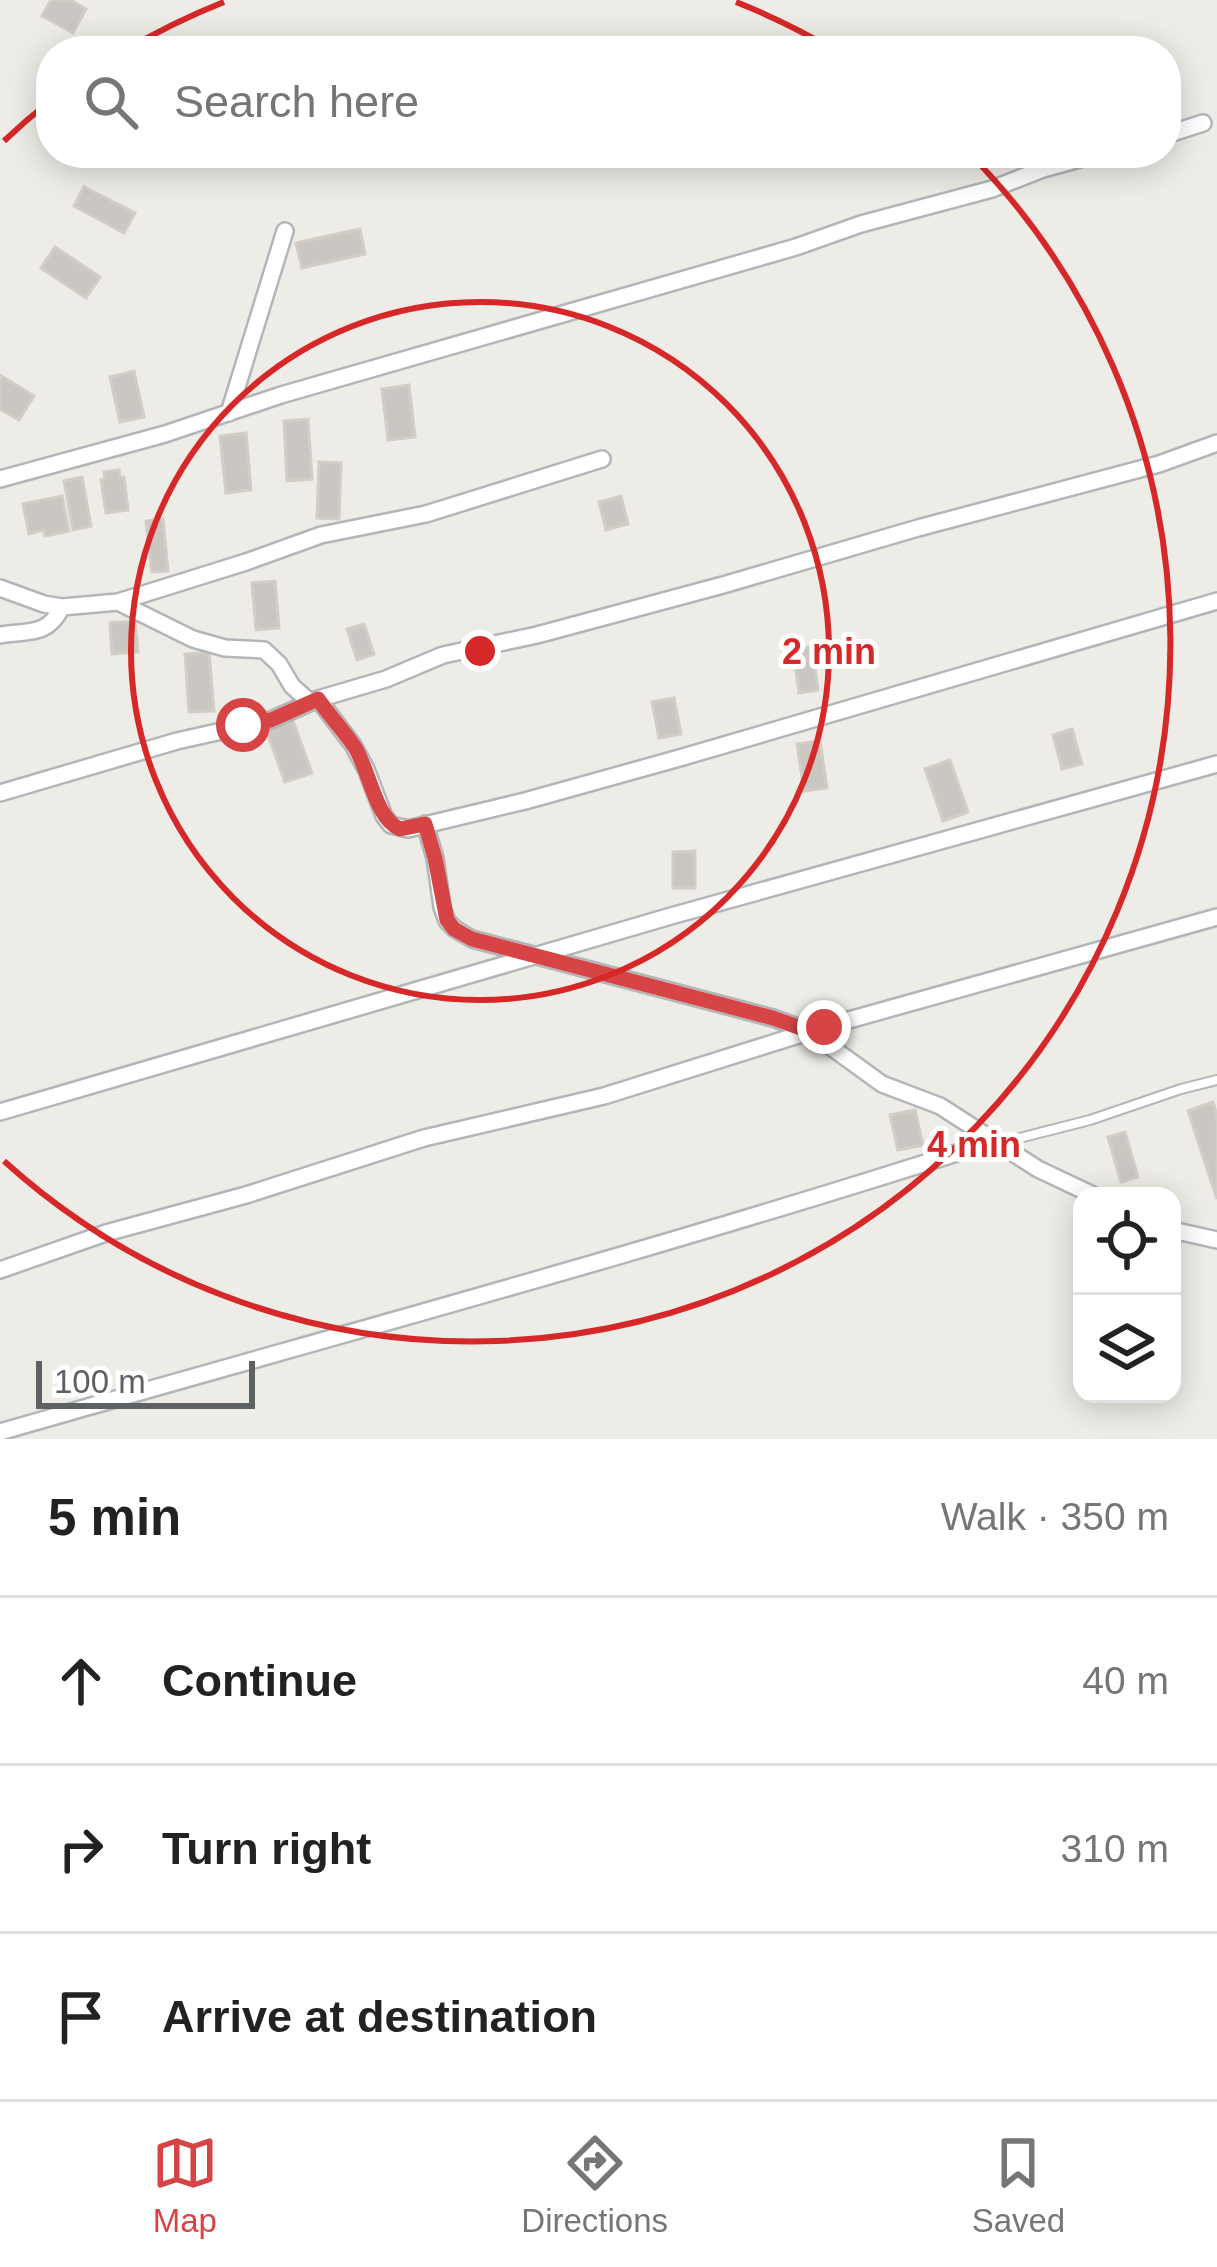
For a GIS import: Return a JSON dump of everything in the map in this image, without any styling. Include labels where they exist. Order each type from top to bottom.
[{"type":"street","points":[[1181,130],[1204,123]]},
{"type":"street","points":[[0,478],[796,248],[1050,168]]},
{"type":"street","points":[[230,413],[285,231]]},
{"type":"street","points":[[0,793],[177,741],[271,720],[442,655],[723,585],[1159,464],[1217,443]]},
{"type":"street","points":[[0,588],[62,607],[118,602],[321,535],[426,514],[602,459]]},
{"type":"street","points":[[118,602],[193,639],[269,652],[292,686],[314,701],[353,745],[383,816],[400,829],[638,770],[1217,601]]},
{"type":"street","points":[[0,634],[43,629],[62,607]]},
{"type":"street","points":[[0,1112],[532,956],[1217,764]]},
{"type":"street","points":[[425,824],[447,920],[454,929],[472,939],[809,1031],[882,1084],[940,1106],[1038,1169],[1076,1187]]},
{"type":"street","points":[[0,1270],[106,1233],[246,1195],[424,1138],[604,1096],[809,1031],[1217,917]]},
{"type":"street","points":[[0,1432],[666,1244],[997,1144]]},
{"type":"street","points":[[1181,1232],[1217,1240]]},
{"type":"lane","points":[[997,1144],[1217,1080]]},
{"type":"building","points":[[51,0],[70,0],[86,9],[73,33],[42,16]]},
{"type":"building","points":[[84,187],[135,213],[124,233],[74,206]]},
{"type":"building","points":[[360,229],[365,254],[302,268],[296,243]]},
{"type":"building","points":[[55,247],[100,277],[86,298],[41,268]]},
{"type":"building","points":[[134,371],[144,417],[120,422],[110,377]]},
{"type":"building","points":[[0,375],[34,396],[19,420],[0,409]]},
{"type":"building","points":[[409,385],[415,437],[388,440],[382,389]]},
{"type":"building","points":[[308,419],[312,479],[287,481],[284,421]]},
{"type":"building","points":[[246,433],[251,490],[226,493],[220,436]]},
{"type":"building","points":[[319,462],[341,463],[339,519],[317,518]]},
{"type":"building","points":[[119,470],[128,510],[106,513],[101,480],[104,472]]},
{"type":"building","points":[[82,477],[91,526],[73,530],[64,481]]},
{"type":"building","points":[[62,496],[69,531],[29,534],[23,504]]},
{"type":"building","points":[[621,496],[628,524],[606,530],[599,502]]},
{"type":"building","points":[[163,519],[168,571],[152,572],[146,521]]},
{"type":"building","points":[[275,581],[279,628],[256,630],[252,583]]},
{"type":"building","points":[[135,621],[138,652],[112,654],[110,623]]},
{"type":"building","points":[[364,624],[374,654],[357,660],[347,629]]},
{"type":"building","points":[[812,647],[818,690],[799,693],[793,649]]},
{"type":"building","points":[[209,652],[214,711],[189,712],[185,654]]},
{"type":"building","points":[[674,698],[681,734],[659,738],[652,702]]},
{"type":"building","points":[[293,721],[312,773],[285,782],[266,730]]},
{"type":"building","points":[[1072,729],[1082,764],[1062,769],[1053,735]]},
{"type":"building","points":[[820,741],[827,788],[804,791],[797,744]]},
{"type":"building","points":[[950,760],[968,812],[943,821],[925,769]]},
{"type":"building","points":[[695,851],[695,888],[673,888],[673,852]]},
{"type":"building","points":[[1213,1102],[1217,1116],[1217,1199],[1188,1111]]},
{"type":"building","points":[[915,1110],[923,1145],[898,1150],[890,1115]]},
{"type":"building","points":[[1125,1132],[1138,1177],[1121,1182],[1108,1137]]},
{"type":"route","points":[[243,725],[271,720],[318,699],[353,745],[383,816],[400,829],[425,824],[447,920],[472,939],[809,1031],[824,1027]]}]
